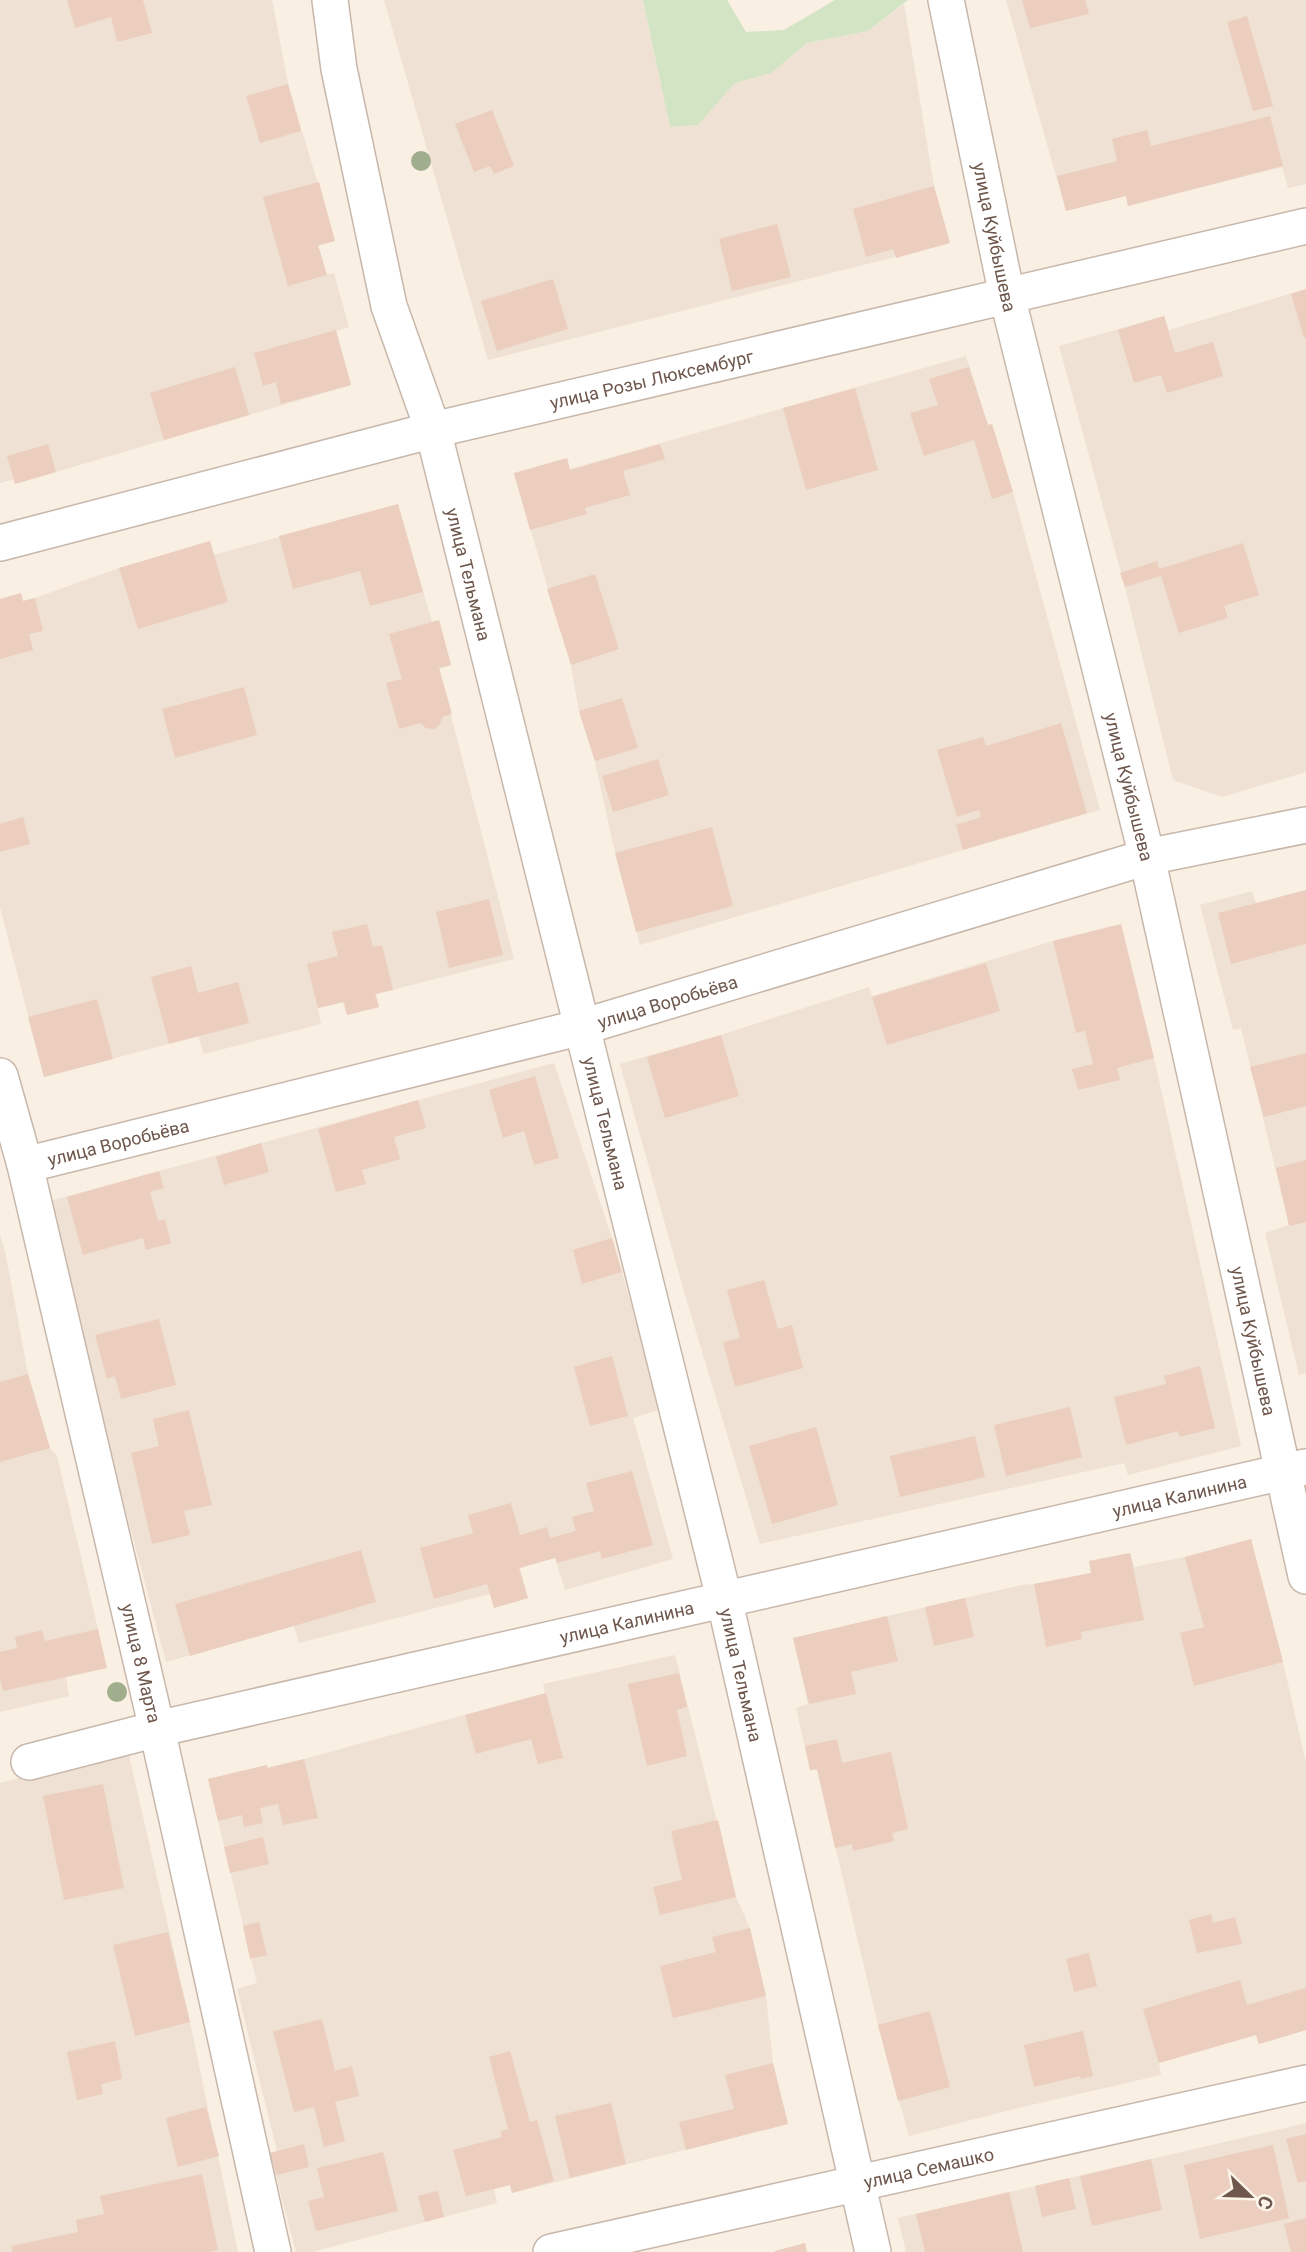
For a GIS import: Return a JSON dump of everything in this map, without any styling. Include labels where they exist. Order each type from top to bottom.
[{"type":"street","name":"улица Тельмана","points":[[330,0],[339,69],[389,306],[433,430],[582,1027],[724,1598],[873,2252]]},
{"type":"street","name":"улица Куйбышева","points":[[946,0],[1007,296],[1147,857],[1295,1469],[1306,1576]]},
{"type":"street","name":"улица Розы Люксембург","points":[[0,543],[433,430],[1306,226]]},
{"type":"street","name":"улица Воробьёва","points":[[25,1165],[582,1027],[1147,857],[1306,825]]},
{"type":"street","name":"улица 8 Марта","points":[[0,1076],[25,1165],[157,1729],[273,2252]]},
{"type":"street","name":"улица Калинина","points":[[30,1762],[157,1729],[1295,1469]]},
{"type":"street","name":"улица Семашко","points":[[551,2252],[1306,2083]]},
{"type":"shaded area","points":[[0,0],[272,0],[288,84],[335,241],[318,246],[327,275],[334,273],[349,327],[336,331],[351,385],[15,484],[14,479],[0,483]]},
{"type":"shaded area","points":[[384,0],[643,0],[670,127],[698,125],[735,83],[771,73],[807,43],[868,31],[904,4],[934,186],[950,243],[488,360]]},
{"type":"shaded area","points":[[1006,0],[1306,0],[1306,184],[1288,188],[1282,167],[1128,206],[1126,196],[1066,211]]},
{"type":"shaded area","points":[[1306,289],[1306,772],[1222,797],[1173,780],[1125,587],[1059,346],[1164,316],[1169,330]]},
{"type":"shaded area","points":[[966,356],[988,425],[992,424],[1013,492],[1100,810],[640,945],[615,853],[595,762],[579,712],[571,665],[514,474],[567,458],[570,469]]},
{"type":"shaded area","points":[[398,504],[432,622],[439,620],[451,665],[439,669],[514,959],[376,994],[379,1007],[347,1015],[343,1002],[318,1008],[321,1024],[204,1054],[198,1036],[44,1077],[0,907],[0,599],[21,593],[23,601],[35,598],[119,568],[210,541],[214,555]]},
{"type":"shaded area","points":[[1306,890],[1306,1373],[1299,1375],[1265,1233],[1289,1225],[1241,1028],[1233,1030],[1200,905],[1252,891],[1256,903]]},
{"type":"shaded area","points":[[1121,924],[1154,1058],[1241,1446],[1128,1475],[1124,1463],[760,1544],[685,1295],[620,1064],[721,1035],[869,987],[872,996],[1053,941]]},
{"type":"shaded area","points":[[554,1063],[612,1238],[661,1409],[633,1418],[673,1559],[565,1590],[555,1558],[520,1568],[528,1598],[494,1608],[490,1594],[299,1643],[294,1626],[166,1662],[46,1202]]},
{"type":"shaded area","points":[[0,1234],[28,1374],[50,1448],[57,1456],[98,1629],[66,1677],[69,1696],[0,1712]]},
{"type":"shaded area","points":[[1251,1539],[1306,1763],[1306,2030],[1259,2044],[1256,2035],[1159,2063],[1161,2075],[909,2136],[878,2025],[817,1770],[810,1770],[796,1708],[808,1704],[793,1638],[1021,1585],[1091,1573],[1089,1561],[1130,1553],[1134,1567],[1185,1557]]},
{"type":"shaded area","points":[[675,1655],[736,1897],[750,1928],[766,1996],[773,2063],[788,2124],[512,2193],[510,2185],[494,2189],[497,2203],[312,2252],[296,2252],[270,2153],[277,2151],[237,1989],[257,1983],[208,1779],[304,1759],[545,1693],[543,1684]]},
{"type":"shaded area","points":[[128,1751],[190,2022],[238,2252],[0,2252],[0,1783]]},
{"type":"shaded area","points":[[1306,2123],[1306,2252],[906,2252],[898,2218]]},
{"type":"green space","points":[[643,0],[727,0],[746,32],[784,30],[835,0],[908,0],[868,31],[807,43],[771,73],[735,83],[698,125],[670,127]]},
{"type":"building","points":[[67,0],[143,0],[152,33],[117,42],[111,17],[75,28]]},
{"type":"building","points":[[1022,0],[1085,0],[1089,14],[1030,28]]},
{"type":"building","points":[[1247,16],[1273,106],[1253,111],[1227,22]]},
{"type":"building","points":[[288,84],[301,131],[260,143],[246,96]]},
{"type":"building","points":[[492,110],[514,166],[494,174],[490,166],[474,172],[455,124]]},
{"type":"building","points":[[1270,116],[1283,166],[1128,206],[1126,196],[1066,211],[1057,176],[1117,161],[1112,139],[1147,130],[1151,146]]},
{"type":"building","points":[[319,182],[335,241],[318,245],[327,275],[288,286],[263,197]]},
{"type":"building","points":[[934,186],[950,243],[896,258],[893,249],[866,257],[853,209]]},
{"type":"building","points":[[777,224],[791,277],[732,291],[719,239]]},
{"type":"building","points":[[553,279],[568,329],[497,351],[481,301]]},
{"type":"building","points":[[1306,289],[1306,337],[1304,338],[1291,294]]},
{"type":"building","points":[[1164,316],[1175,353],[1213,342],[1223,376],[1167,393],[1161,375],[1134,383],[1118,330]]},
{"type":"building","points":[[336,330],[351,385],[281,404],[276,382],[263,386],[254,353]]},
{"type":"building","points":[[235,367],[249,415],[164,440],[150,393]]},
{"type":"building","points":[[969,367],[988,425],[992,424],[1013,492],[992,499],[974,440],[924,456],[910,413],[938,405],[929,379]]},
{"type":"building","points":[[855,388],[878,470],[806,490],[783,408]]},
{"type":"building","points":[[48,444],[56,472],[15,484],[7,456]]},
{"type":"building","points":[[660,444],[665,459],[623,471],[630,495],[585,508],[587,514],[530,530],[514,473],[567,458],[570,470]]},
{"type":"building","points":[[398,504],[423,592],[370,606],[360,571],[293,589],[279,536]]},
{"type":"building","points":[[210,541],[228,602],[138,629],[119,568]]},
{"type":"building","points":[[1243,543],[1259,595],[1224,606],[1228,618],[1179,633],[1161,576],[1125,587],[1120,573],[1157,561],[1159,569]]},
{"type":"building","points":[[595,574],[619,649],[571,665],[547,589]]},
{"type":"building","points":[[21,593],[23,601],[35,598],[43,631],[29,634],[33,650],[0,659],[0,599]]},
{"type":"building","points":[[439,620],[451,665],[439,668],[452,714],[442,717],[440,724],[434,729],[426,728],[420,723],[399,729],[386,683],[402,679],[389,634]]},
{"type":"building","points":[[244,687],[257,735],[175,758],[162,709]]},
{"type":"building","points":[[622,698],[638,748],[595,761],[579,711]]},
{"type":"building","points":[[1061,723],[1087,813],[963,850],[956,825],[981,817],[979,810],[957,817],[937,750],[983,737],[986,746]]},
{"type":"building","points":[[658,759],[669,795],[613,812],[602,776]]},
{"type":"building","points":[[23,817],[30,844],[0,852],[0,824]]},
{"type":"building","points":[[712,827],[733,906],[636,932],[615,853]]},
{"type":"building","points":[[1306,890],[1306,944],[1231,964],[1218,913]]},
{"type":"building","points":[[489,899],[503,955],[449,968],[436,912]]},
{"type":"building","points":[[367,924],[373,947],[382,945],[393,990],[375,994],[379,1007],[347,1015],[344,1002],[318,1008],[307,964],[338,956],[332,932]]},
{"type":"building","points":[[1121,924],[1154,1058],[1117,1068],[1120,1080],[1078,1090],[1072,1069],[1093,1064],[1085,1031],[1076,1033],[1053,941]]},
{"type":"building","points":[[986,963],[1000,1011],[887,1045],[872,997]]},
{"type":"building","points":[[191,966],[198,993],[238,982],[249,1023],[169,1044],[151,977]]},
{"type":"building","points":[[97,999],[113,1059],[44,1077],[28,1017]]},
{"type":"building","points":[[721,1035],[739,1096],[665,1118],[647,1057]]},
{"type":"building","points":[[1306,1053],[1306,1106],[1264,1117],[1250,1067]]},
{"type":"building","points":[[535,1076],[559,1158],[534,1165],[524,1131],[503,1138],[489,1090]]},
{"type":"building","points":[[418,1100],[426,1128],[394,1137],[400,1159],[362,1170],[366,1184],[336,1192],[318,1129]]},
{"type":"building","points":[[261,1143],[269,1172],[224,1185],[216,1157]]},
{"type":"building","points":[[1306,1160],[1306,1222],[1289,1226],[1276,1168]]},
{"type":"building","points":[[159,1171],[164,1188],[150,1192],[158,1221],[165,1219],[171,1243],[146,1250],[143,1238],[83,1255],[67,1197]]},
{"type":"building","points":[[612,1238],[622,1272],[582,1284],[573,1250]]},
{"type":"building","points":[[764,1280],[778,1329],[792,1325],[803,1368],[735,1387],[723,1342],[740,1338],[727,1290]]},
{"type":"building","points":[[159,1319],[176,1385],[121,1399],[115,1376],[107,1379],[95,1335]]},
{"type":"building","points":[[612,1356],[628,1416],[590,1426],[574,1367]]},
{"type":"building","points":[[1200,1366],[1215,1428],[1180,1437],[1178,1431],[1126,1445],[1114,1397],[1166,1384],[1164,1376]]},
{"type":"building","points":[[28,1374],[50,1448],[0,1462],[0,1382]]},
{"type":"building","points":[[1070,1407],[1082,1457],[1006,1476],[994,1425]]},
{"type":"building","points":[[189,1410],[212,1505],[184,1511],[190,1535],[152,1544],[131,1453],[159,1446],[153,1419]]},
{"type":"building","points":[[816,1427],[838,1505],[772,1524],[749,1446]]},
{"type":"building","points":[[975,1436],[985,1477],[900,1497],[890,1456]]},
{"type":"building","points":[[632,1471],[653,1545],[602,1559],[600,1551],[557,1563],[555,1558],[519,1568],[528,1598],[494,1608],[487,1584],[434,1599],[420,1548],[473,1533],[468,1515],[511,1503],[520,1535],[547,1527],[550,1538],[576,1531],[572,1517],[594,1511],[586,1483]]},
{"type":"building","points":[[1251,1539],[1283,1662],[1194,1686],[1180,1633],[1204,1627],[1185,1557]]},
{"type":"building","points":[[361,1550],[376,1602],[190,1656],[175,1604]]},
{"type":"building","points":[[1130,1553],[1144,1620],[1081,1632],[1082,1639],[1046,1647],[1034,1584],[1091,1573],[1089,1561]]},
{"type":"building","points":[[965,1598],[974,1637],[934,1646],[925,1607]]},
{"type":"building","points":[[887,1616],[898,1661],[851,1672],[856,1694],[809,1704],[793,1638]]},
{"type":"building","points":[[98,1629],[107,1668],[3,1691],[0,1652],[17,1648],[15,1637],[42,1630],[45,1641]]},
{"type":"building","points":[[679,1673],[687,1707],[677,1710],[687,1756],[647,1766],[628,1684]]},
{"type":"building","points":[[546,1693],[563,1758],[538,1764],[531,1739],[476,1754],[465,1715]]},
{"type":"building","points":[[837,1739],[842,1763],[891,1752],[908,1829],[892,1833],[894,1841],[853,1851],[852,1844],[835,1848],[817,1769],[810,1770],[805,1746]]},
{"type":"building","points":[[304,1759],[318,1818],[283,1825],[278,1804],[260,1808],[263,1823],[244,1827],[242,1815],[218,1821],[208,1779]]},
{"type":"building","points":[[103,1784],[124,1888],[64,1900],[43,1796]]},
{"type":"building","points":[[718,1820],[736,1897],[660,1915],[653,1887],[682,1880],[671,1831]]},
{"type":"building","points":[[263,1837],[269,1864],[230,1873],[224,1847]]},
{"type":"building","points":[[1211,1914],[1213,1923],[1235,1917],[1242,1944],[1197,1953],[1189,1920]]},
{"type":"building","points":[[259,1922],[267,1955],[250,1959],[243,1926]]},
{"type":"building","points":[[750,1928],[766,1996],[673,2018],[660,1966],[716,1952],[712,1937]]},
{"type":"building","points":[[168,1932],[190,2022],[135,2036],[113,1945]]},
{"type":"building","points":[[1089,1953],[1097,1986],[1074,1992],[1066,1959]]},
{"type":"building","points":[[1240,1980],[1247,2005],[1306,1988],[1306,2030],[1259,2044],[1256,2035],[1159,2063],[1143,2009]]},
{"type":"building","points":[[930,2011],[950,2087],[898,2101],[878,2025]]},
{"type":"building","points":[[322,2019],[335,2071],[352,2066],[359,2096],[335,2102],[345,2141],[324,2147],[314,2107],[294,2112],[273,2031]]},
{"type":"building","points":[[1083,2031],[1093,2076],[1081,2079],[1080,2076],[1034,2087],[1024,2045]]},
{"type":"building","points":[[115,2041],[122,2079],[101,2084],[103,2094],[77,2100],[67,2052]]},
{"type":"building","points":[[510,2051],[530,2122],[537,2120],[554,2181],[512,2193],[510,2185],[466,2196],[453,2150],[502,2137],[500,2131],[508,2129],[489,2057]]},
{"type":"building","points":[[773,2063],[788,2124],[686,2150],[679,2122],[734,2109],[725,2075]]},
{"type":"building","points":[[611,2103],[626,2164],[570,2178],[555,2116]]},
{"type":"building","points":[[206,2107],[219,2156],[178,2167],[166,2118]]},
{"type":"building","points":[[1306,2134],[1306,2181],[1298,2183],[1286,2139]]},
{"type":"building","points":[[304,2144],[309,2167],[276,2175],[270,2153]]},
{"type":"building","points":[[1273,2145],[1289,2218],[1200,2239],[1184,2165]]},
{"type":"building","points":[[383,2152],[398,2211],[316,2231],[308,2201],[324,2197],[317,2168]]},
{"type":"building","points":[[1151,2159],[1162,2210],[1092,2226],[1080,2176]]},
{"type":"building","points":[[202,2174],[218,2250],[12,2252],[11,2246],[78,2232],[76,2220],[104,2214],[100,2196]]},
{"type":"building","points":[[1069,2178],[1076,2209],[1042,2217],[1035,2186]]},
{"type":"building","points":[[438,2191],[444,2217],[425,2222],[418,2196]]},
{"type":"building","points":[[1009,2192],[1023,2252],[925,2252],[916,2214]]},
{"type":"building","points":[[1306,2218],[1306,2252],[1291,2252],[1284,2224]]},
{"type":"building","points":[[805,2243],[807,2252],[775,2252],[775,2251]]}]
